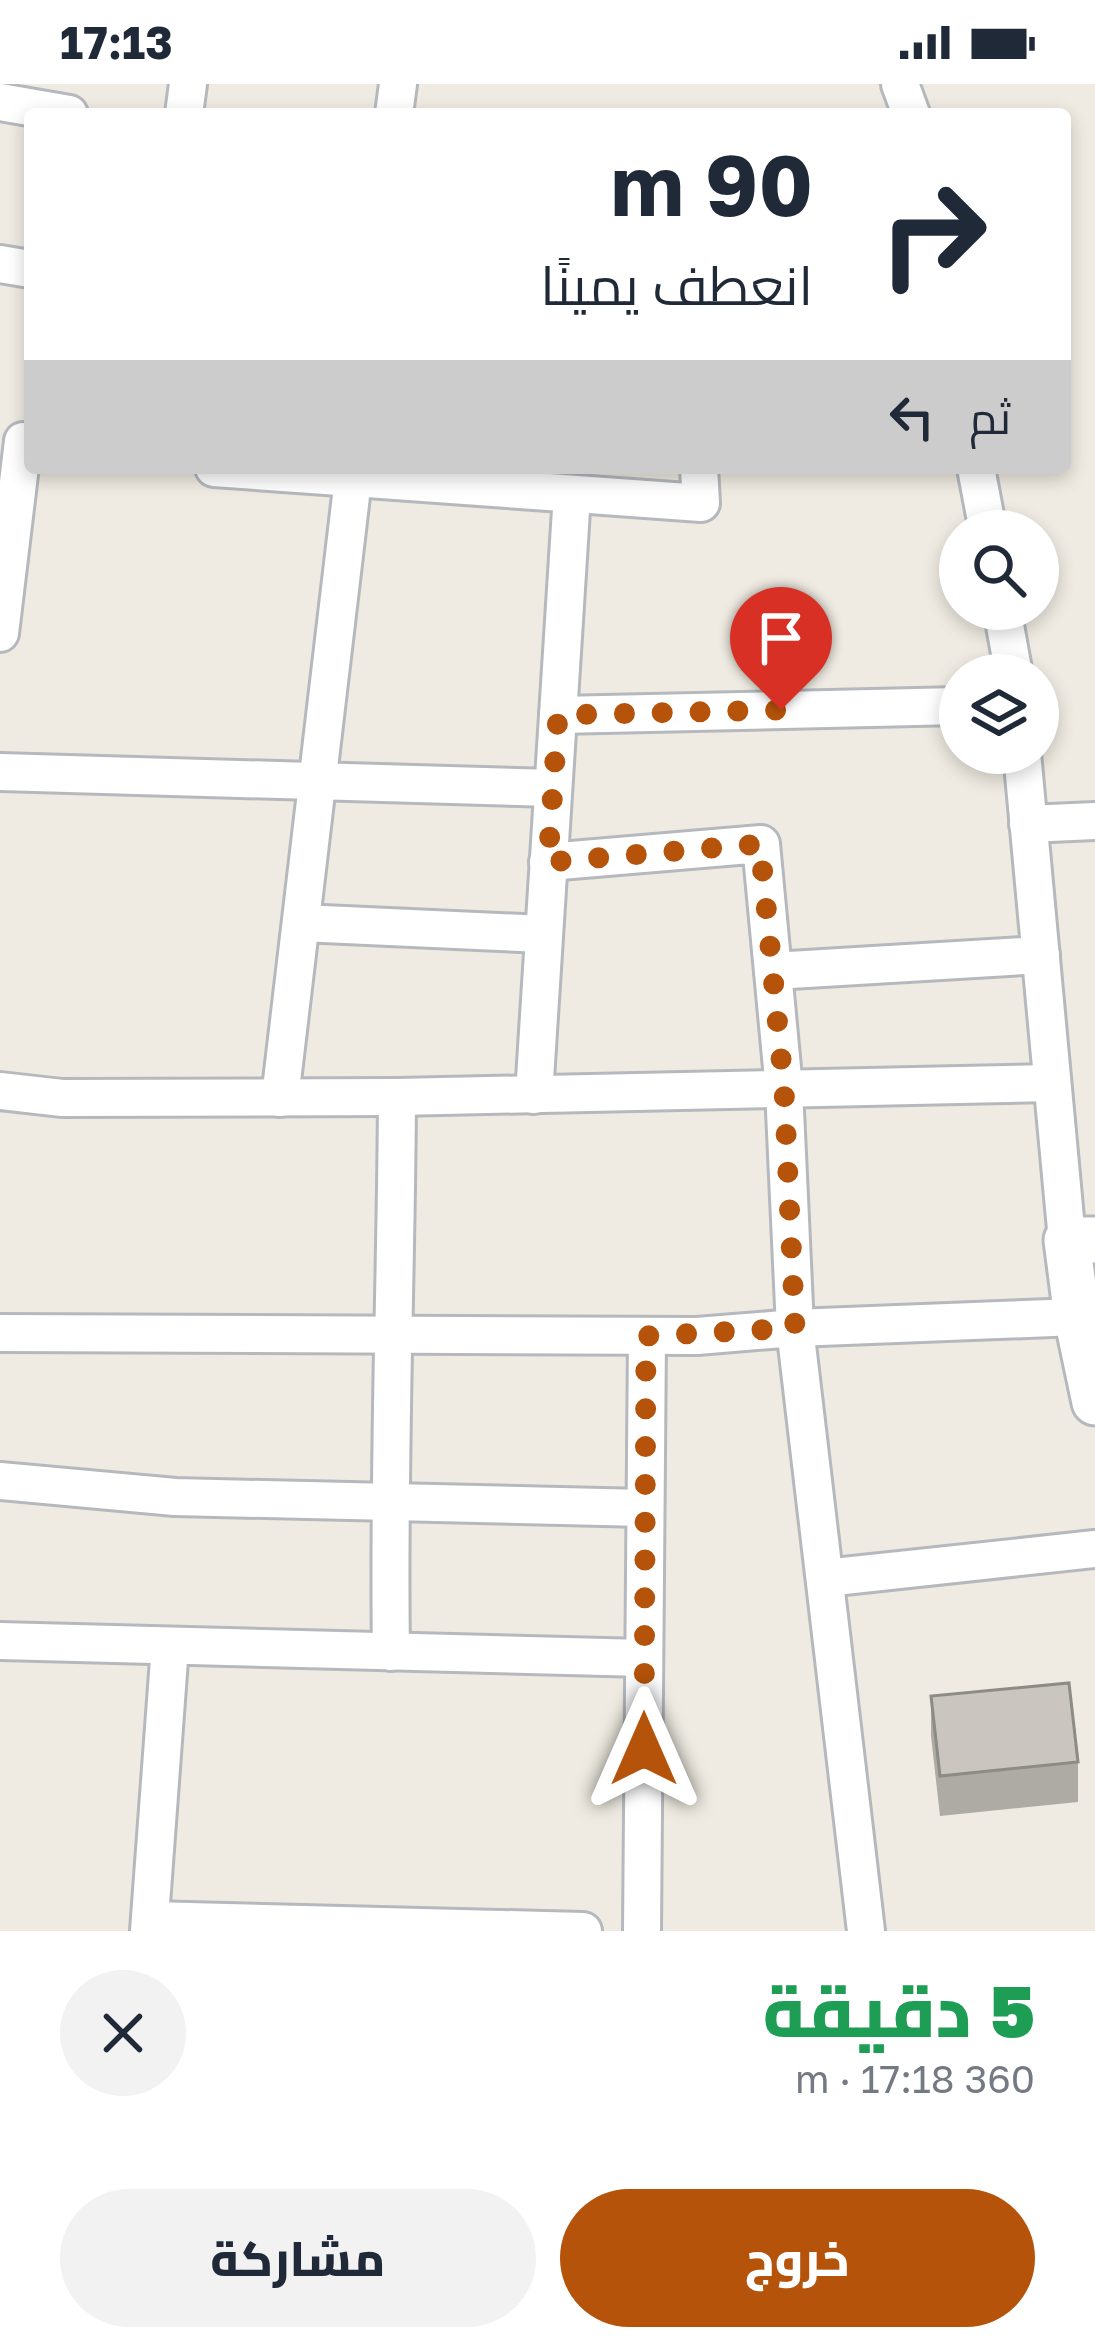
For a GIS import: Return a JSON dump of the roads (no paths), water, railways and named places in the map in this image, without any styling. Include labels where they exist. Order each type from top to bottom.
[{"type":"street","points":[[0,102],[34,108]]},
{"type":"street","points":[[0,630],[18,440]]},
{"type":"street","points":[[280,1098],[346,475],[700,502],[698,474]]},
{"type":"street","points":[[977,474],[984,510]]},
{"type":"street","points":[[534,1095],[572,494]]},
{"type":"street","points":[[558,715],[939,706]]},
{"type":"street","points":[[0,772],[553,788]]},
{"type":"street","points":[[1024,774],[1052,1083],[1081,1240],[1077,1317],[1095,1402]]},
{"type":"street","points":[[1028,824],[1095,821]]},
{"type":"street","points":[[548,862],[760,844],[784,1089],[795,1328],[866,1931]]},
{"type":"street","points":[[301,923],[544,934]]},
{"type":"street","points":[[773,971],[1041,956]]},
{"type":"street","points":[[0,1091],[62,1098],[280,1098],[1052,1083]]},
{"type":"street","points":[[391,1652],[388,1502],[396,1335],[397,1097]]},
{"type":"street","points":[[0,1333],[646,1336],[1077,1317]]},
{"type":"street","points":[[642,1931],[646,1336]]},
{"type":"street","points":[[0,1481],[175,1497],[645,1508]]},
{"type":"street","points":[[825,1578],[1095,1549]]},
{"type":"street","points":[[0,1641],[644,1658]]},
{"type":"street","points":[[170,1646],[149,1926],[583,1931]]}]
